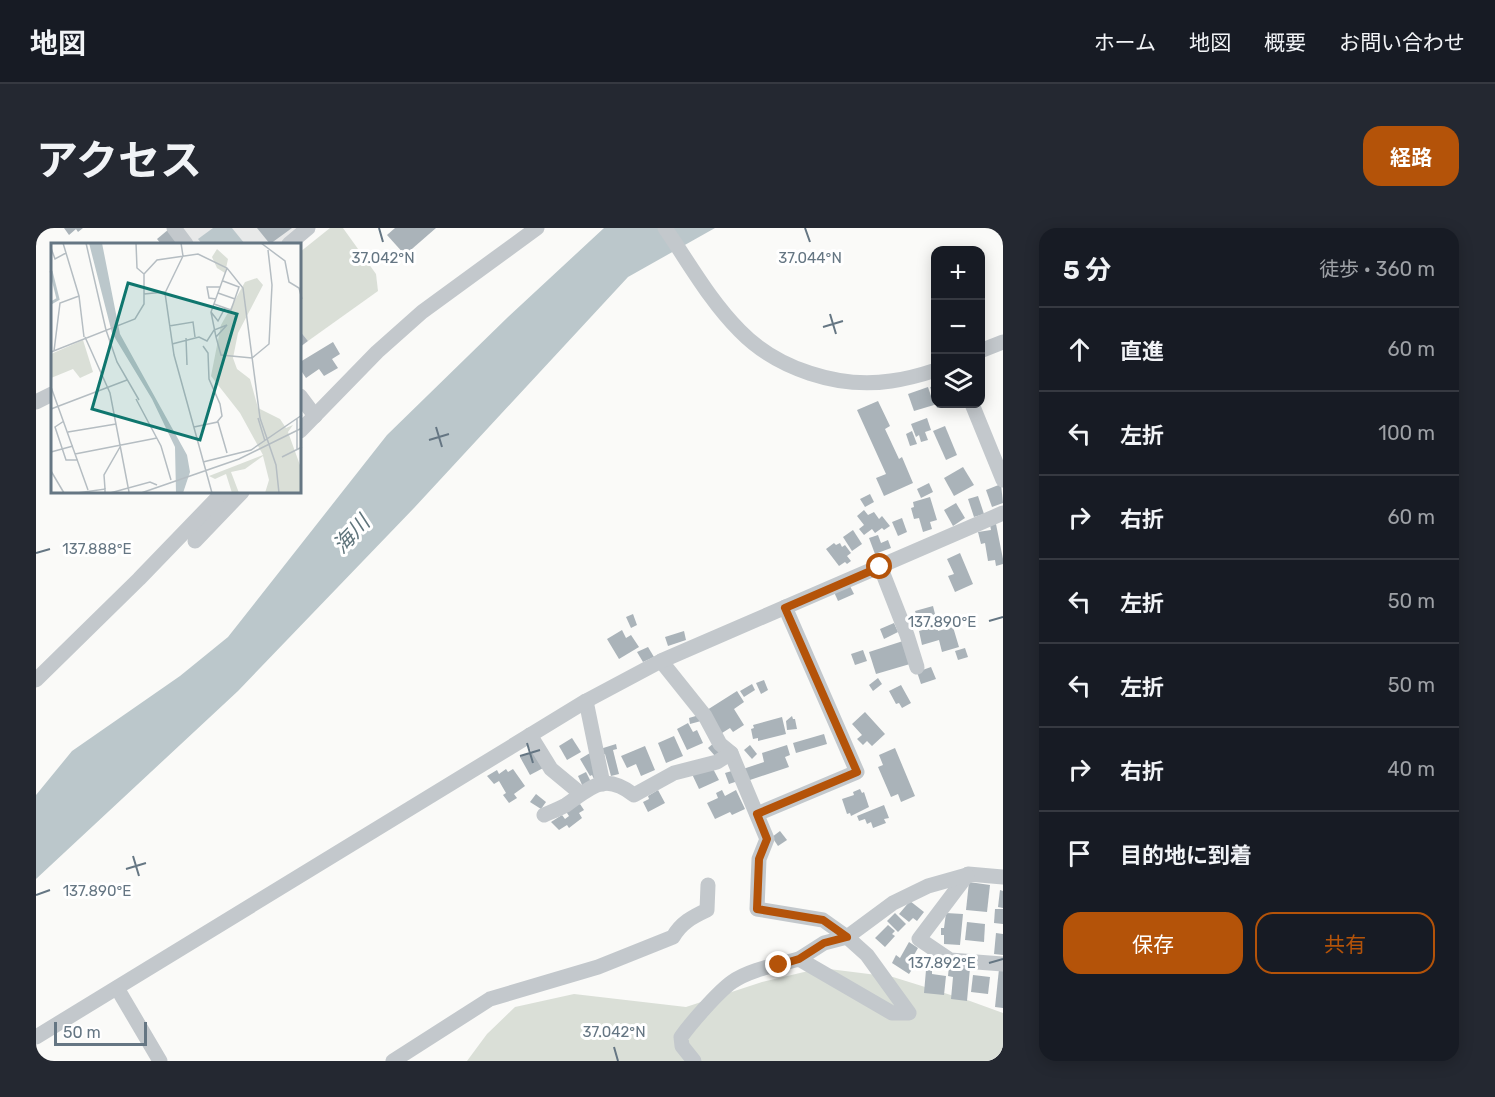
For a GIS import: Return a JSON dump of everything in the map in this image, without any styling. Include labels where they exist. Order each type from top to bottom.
[{"type":"street","points":[[174,228],[185,243]]},
{"type":"street","points":[[290,243],[308,228]]},
{"type":"street","points":[[305,407],[377,352],[422,312],[537,228]]},
{"type":"street","points":[[665,228],[711,297],[742,333],[786,363],[820,376],[856,382],[890,382],[931,371]]},
{"type":"street","points":[[985,349],[1003,342]]},
{"type":"street","points":[[36,402],[51,394]]},
{"type":"street","points":[[974,408],[1003,480]]},
{"type":"street","points":[[36,680],[221,494]]},
{"type":"street","points":[[195,541],[240,494]]},
{"type":"street","points":[[36,1037],[586,701],[662,661],[1003,513]]},
{"type":"street","points":[[880,567],[917,667]]},
{"type":"street","points":[[757,814],[857,772],[785,608]]},
{"type":"street","points":[[662,661],[705,716],[720,744],[731,753],[767,839],[759,859],[757,909],[823,920],[847,937],[867,956],[909,1013],[892,1013],[799,959]]},
{"type":"street","points":[[586,701],[603,783]]},
{"type":"street","points":[[530,735],[551,769],[580,793]]},
{"type":"street","points":[[544,816],[565,805],[580,793],[603,783],[621,785],[634,795],[674,773],[717,762],[731,753]]},
{"type":"street","points":[[967,875],[919,939],[950,960],[1003,964]]},
{"type":"street","points":[[694,1061],[682,1046],[681,1037],[731,982],[744,975],[799,959],[824,943],[847,937],[893,903],[928,886],[967,875],[1003,877]]},
{"type":"street","points":[[393,1061],[490,999],[598,967],[673,937],[678,928],[690,918],[707,910],[708,885]]},
{"type":"street","points":[[117,988],[160,1061]]},
{"type":"shaded area","points":[[177,228],[303,228],[286,243],[189,243]]},
{"type":"shaded area","points":[[330,228],[343,228],[376,274],[378,291],[308,341],[302,334],[302,250]]},
{"type":"shaded area","points":[[821,968],[893,977],[1003,1013],[1003,1061],[467,1061],[487,1034],[515,1007],[574,994],[686,1007],[762,982]]},
{"type":"water","points":[[213,228],[232,228],[244,243],[201,243],[198,239]]},
{"type":"water","name":"海川","points":[[604,228],[715,228],[628,277],[414,508],[238,691],[36,879],[36,795],[72,751],[180,676],[228,637],[387,435],[508,317]]},
{"type":"building","points":[[64,228],[83,228],[78,232],[76,229],[69,235]]},
{"type":"building","points":[[257,228],[292,228],[271,243]]},
{"type":"building","points":[[395,228],[436,228],[405,255],[387,235]]},
{"type":"building","points":[[169,229],[180,243],[160,243],[157,239]]},
{"type":"building","points":[[302,334],[308,341],[302,346]]},
{"type":"building","points":[[333,342],[340,354],[332,359],[338,368],[324,376],[319,369],[306,378],[302,372],[302,361]]},
{"type":"building","points":[[928,387],[931,406],[914,411],[908,394]]},
{"type":"building","points":[[878,401],[890,426],[885,429],[899,459],[902,457],[913,483],[884,496],[876,478],[886,474],[857,410]]},
{"type":"building","points":[[927,418],[931,430],[925,432],[928,440],[921,442],[919,435],[916,437],[911,424]]},
{"type":"building","points":[[945,426],[957,455],[946,460],[933,431]]},
{"type":"building","points":[[912,431],[917,444],[910,446],[906,434]]},
{"type":"building","points":[[963,467],[974,485],[954,496],[944,478]]},
{"type":"building","points":[[929,483],[933,492],[921,498],[917,489]]},
{"type":"building","points":[[1001,484],[1003,503],[992,507],[986,490]]},
{"type":"building","points":[[870,494],[874,502],[865,507],[860,499]]},
{"type":"building","points":[[978,496],[984,514],[974,517],[968,499]]},
{"type":"building","points":[[930,497],[937,520],[930,522],[932,529],[923,532],[919,518],[914,519],[911,508],[914,507],[913,502]]},
{"type":"building","points":[[956,503],[965,518],[953,526],[944,510]]},
{"type":"building","points":[[864,510],[868,515],[874,512],[879,519],[882,516],[890,526],[875,533],[872,529],[864,535],[859,529],[864,525],[857,516]]},
{"type":"building","points":[[902,518],[907,532],[898,536],[892,522]]},
{"type":"building","points":[[996,524],[1003,564],[996,566],[995,560],[988,561],[985,543],[981,544],[978,532],[991,530],[990,525]]},
{"type":"building","points":[[853,530],[862,544],[852,551],[843,537]]},
{"type":"building","points":[[878,535],[881,543],[888,540],[891,548],[875,554],[869,538]]},
{"type":"building","points":[[834,543],[836,545],[840,543],[842,547],[845,545],[851,553],[847,556],[851,561],[839,566],[826,549]]},
{"type":"building","points":[[960,553],[973,584],[955,592],[948,576],[954,574],[947,559]]},
{"type":"building","points":[[850,586],[854,594],[838,601],[834,592]]},
{"type":"building","points":[[933,606],[936,618],[919,623],[915,611]]},
{"type":"building","points":[[633,614],[637,625],[631,628],[626,617]]},
{"type":"building","points":[[894,623],[898,632],[884,639],[880,629]]},
{"type":"building","points":[[937,626],[938,631],[953,627],[959,647],[942,652],[939,640],[922,645],[919,631]]},
{"type":"building","points":[[622,630],[626,638],[631,635],[639,647],[619,659],[607,639]]},
{"type":"building","points":[[684,631],[686,640],[668,646],[665,637]]},
{"type":"building","points":[[903,641],[910,664],[876,674],[869,652]]},
{"type":"building","points":[[648,647],[654,657],[643,662],[637,652]]},
{"type":"building","points":[[965,648],[968,657],[958,660],[955,651]]},
{"type":"building","points":[[863,650],[867,661],[855,665],[851,654]]},
{"type":"building","points":[[931,667],[936,679],[921,684],[917,672]]},
{"type":"building","points":[[878,678],[882,684],[873,691],[869,685]]},
{"type":"building","points":[[764,680],[768,690],[761,694],[756,683]]},
{"type":"building","points":[[752,684],[755,690],[744,697],[740,691]]},
{"type":"building","points":[[901,685],[911,703],[902,708],[899,703],[896,704],[889,691]]},
{"type":"building","points":[[737,691],[744,702],[734,709],[744,725],[733,732],[730,728],[722,733],[707,710]]},
{"type":"building","points":[[865,712],[885,734],[872,746],[867,741],[863,745],[857,739],[862,735],[852,724]]},
{"type":"building","points":[[699,715],[701,721],[690,724],[689,718]]},
{"type":"building","points":[[792,716],[797,729],[787,730],[786,721]]},
{"type":"building","points":[[782,717],[786,734],[758,741],[758,738],[753,739],[751,729],[754,728],[753,725]]},
{"type":"building","points":[[688,723],[693,732],[697,730],[703,743],[687,750],[677,729]]},
{"type":"building","points":[[824,734],[827,744],[796,753],[793,743]]},
{"type":"building","points":[[674,736],[683,756],[666,763],[658,743]]},
{"type":"building","points":[[572,738],[581,752],[567,760],[559,746]]},
{"type":"building","points":[[716,741],[723,749],[715,756],[708,748]]},
{"type":"building","points":[[616,744],[617,749],[613,750],[619,774],[611,776],[605,754],[602,755],[600,749]]},
{"type":"building","points":[[750,745],[757,754],[752,759],[744,750]]},
{"type":"building","points":[[787,745],[790,755],[785,757],[789,767],[747,781],[743,769],[764,762],[762,753]]},
{"type":"building","points":[[645,746],[655,770],[641,776],[636,764],[627,768],[621,756]]},
{"type":"building","points":[[895,748],[915,796],[901,802],[898,794],[891,797],[878,767],[883,765],[879,755]]},
{"type":"building","points":[[538,749],[547,766],[530,775],[520,757]]},
{"type":"building","points":[[590,753],[598,776],[594,779],[580,759]]},
{"type":"building","points":[[711,765],[719,780],[699,789],[692,774]]},
{"type":"building","points":[[506,769],[508,772],[513,769],[525,786],[514,794],[517,798],[509,803],[503,795],[506,793],[499,781],[494,784],[487,776],[497,770],[499,774]]},
{"type":"building","points":[[735,770],[738,781],[729,784],[725,773]]},
{"type":"building","points":[[586,772],[591,782],[583,787],[578,776]]},
{"type":"building","points":[[860,789],[862,793],[864,792],[869,807],[851,816],[850,813],[847,814],[842,799],[854,795],[853,792]]},
{"type":"building","points":[[658,790],[665,803],[648,812],[643,802]]},
{"type":"building","points":[[722,790],[725,796],[736,790],[745,809],[732,815],[730,812],[715,819],[707,803],[718,798],[716,793]]},
{"type":"building","points":[[536,794],[546,802],[541,809],[530,802]]},
{"type":"building","points":[[580,804],[584,810],[579,813],[582,818],[569,828],[567,825],[559,830],[551,822],[562,815],[565,819],[569,816],[565,810]]},
{"type":"building","points":[[884,805],[889,818],[884,819],[886,823],[873,828],[871,822],[867,824],[865,819],[859,821],[857,816]]},
{"type":"building","points":[[780,831],[787,840],[778,846],[772,837]]},
{"type":"building","points":[[969,882],[990,885],[987,912],[966,910]]},
{"type":"building","points":[[1000,890],[1003,891],[1003,908],[998,907]]},
{"type":"building","points":[[910,901],[924,912],[917,921],[913,918],[909,922],[899,914]]},
{"type":"building","points":[[995,909],[1003,909],[1003,924],[994,923]]},
{"type":"building","points":[[895,913],[906,924],[898,932],[887,921]]},
{"type":"building","points":[[946,913],[963,914],[960,945],[944,944],[941,928],[944,928]]},
{"type":"building","points":[[967,922],[985,924],[984,942],[965,940]]},
{"type":"building","points":[[888,925],[895,931],[892,934],[895,936],[885,947],[875,938]]},
{"type":"building","points":[[996,933],[1003,934],[1003,955],[994,954]]},
{"type":"building","points":[[909,942],[918,948],[914,955],[919,959],[909,974],[892,963],[896,955],[900,958]]},
{"type":"building","points":[[949,966],[970,968],[967,1001],[951,999],[953,977],[948,976]]},
{"type":"building","points":[[999,969],[1003,970],[1003,1008],[995,1007]]},
{"type":"building","points":[[926,970],[932,970],[932,974],[946,976],[944,995],[924,993]]},
{"type":"building","points":[[973,975],[990,977],[988,994],[971,992]]},
{"type":"route","points":[[779,965],[799,959],[824,943],[847,937],[823,920],[757,909],[759,859],[767,839],[757,814],[857,772],[785,608],[880,567]]}]
